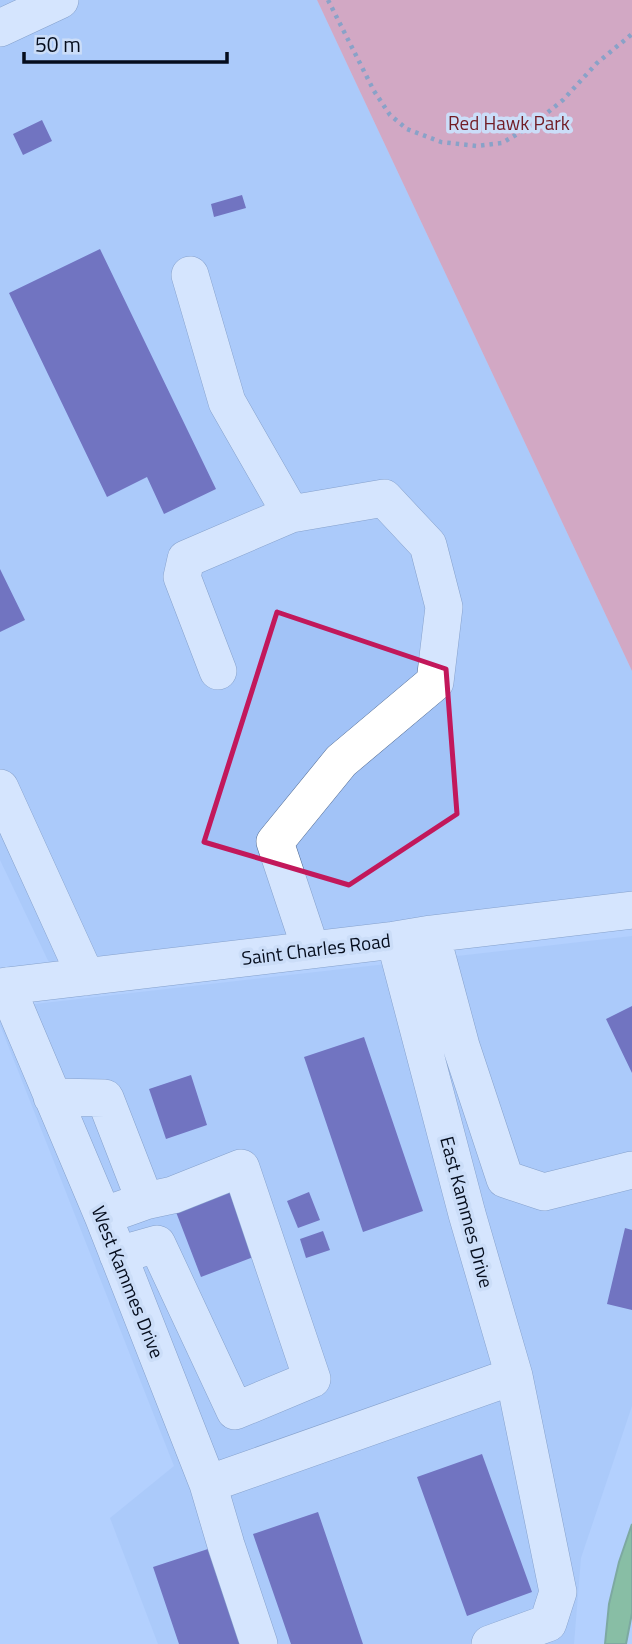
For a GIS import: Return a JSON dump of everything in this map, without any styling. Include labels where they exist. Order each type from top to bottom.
[{"type":"street","points":[[0,28],[60,0]]},
{"type":"street","points":[[190,275],[227,402],[291,514]]},
{"type":"street","points":[[218,671],[182,577],[186,559],[291,514],[384,498],[428,545],[444,607],[435,682],[341,761],[275,842],[311,950]]},
{"type":"street","points":[[0,788],[86,977]]},
{"type":"street","name":"Saint Charles Road","points":[[3,986],[632,910]]},
{"type":"street","points":[[430,934],[461,1046],[505,1179],[544,1192],[632,1170]]},
{"type":"street","name":"East Kammes Drive","points":[[395,940],[467,1214],[514,1376],[558,1592],[548,1623],[490,1644]]},
{"type":"street","name":"West Kammes Drive","points":[[3,986],[103,1216],[208,1484],[259,1644]]},
{"type":"street","points":[[51,1097],[105,1098],[145,1201]]},
{"type":"street","points":[[103,1216],[145,1201],[173,1195],[241,1168],[312,1379],[235,1411],[157,1244],[118,1255]]},
{"type":"street","points":[[208,1484],[514,1376]]},
{"type":"path","points":[[328,0],[374,91],[390,115],[407,129],[441,142],[477,146],[502,143],[531,126],[563,100],[597,63],[632,34]]},
{"type":"highlighted area","points":[[277,612],[446,669],[457,814],[349,885],[204,842]]},
{"type":"shaded area","points":[[0,0],[317,0],[632,671],[632,897],[53,971],[0,860]]},
{"type":"shaded area","points":[[632,936],[632,1406],[581,1558],[574,1644],[158,1644],[110,1518],[174,1466],[0,1025],[0,1008]]},
{"type":"shaded area","points":[[632,1524],[632,1613],[626,1644],[605,1644],[609,1604]]},
{"type":"green space","name":"Red Hawk Park","points":[[317,0],[632,0],[632,671]]},
{"type":"building","points":[[42,120],[52,141],[23,155],[13,134]]},
{"type":"building","points":[[242,195],[246,208],[214,217],[211,204]]},
{"type":"building","points":[[100,249],[216,489],[164,514],[147,477],[107,497],[9,293]]},
{"type":"building","points":[[0,569],[25,620],[0,632]]},
{"type":"building","points":[[632,1006],[632,1073],[606,1019]]},
{"type":"building","points":[[364,1037],[423,1211],[363,1232],[304,1057]]},
{"type":"building","points":[[191,1075],[207,1125],[166,1139],[149,1089]]},
{"type":"building","points":[[231,1192],[256,1256],[201,1277],[176,1212]]},
{"type":"building","points":[[309,1192],[320,1220],[298,1228],[287,1201]]},
{"type":"building","points":[[625,1228],[632,1230],[632,1310],[607,1304]]},
{"type":"building","points":[[323,1231],[330,1250],[306,1258],[300,1239]]},
{"type":"building","points":[[482,1454],[532,1592],[467,1616],[417,1477]]},
{"type":"building","points":[[318,1512],[363,1644],[291,1644],[253,1534]]},
{"type":"building","points":[[211,1548],[243,1644],[179,1644],[153,1567]]}]
